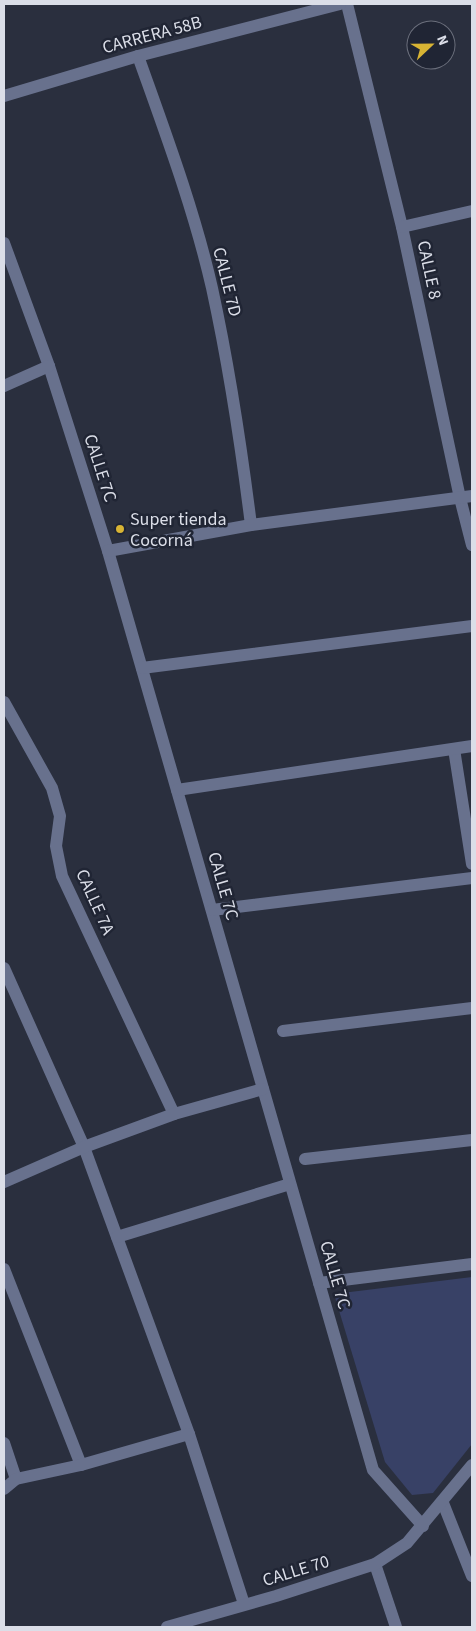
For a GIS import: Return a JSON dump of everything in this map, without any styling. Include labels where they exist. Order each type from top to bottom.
[{"type":"street","name":"CALLE 8","points":[[347,4],[466,497],[472,545]]},
{"type":"street","name":"CARRERA 58B","points":[[4,96],[138,56],[334,5]]},
{"type":"street","name":"CALLE 7D","points":[[138,56],[179,170],[212,286],[235,405],[251,525]]},
{"type":"street","points":[[402,227],[472,211]]},
{"type":"street","name":"CALLE 7C","points":[[4,243],[49,366],[108,551],[372,1470],[423,1526]]},
{"type":"street","points":[[4,386],[49,366]]},
{"type":"street","points":[[108,551],[251,525],[466,497]]},
{"type":"street","points":[[142,668],[472,626]]},
{"type":"street","name":"CALLE 7A","points":[[4,702],[52,788],[60,816],[56,846],[62,876],[174,1114]]},
{"type":"street","points":[[177,790],[472,746]]},
{"type":"street","points":[[454,748],[472,864]]},
{"type":"street","points":[[212,910],[472,878]]},
{"type":"street","points":[[4,968],[84,1147],[189,1434],[244,1604]]},
{"type":"street","points":[[283,1031],[472,1008]]},
{"type":"street","points":[[4,1182],[84,1147],[174,1114],[263,1089]]},
{"type":"street","points":[[305,1159],[472,1140]]},
{"type":"street","points":[[117,1237],[290,1184]]},
{"type":"street","points":[[319,1283],[472,1264]]},
{"type":"street","points":[[4,1269],[81,1465]]},
{"type":"street","points":[[4,1489],[16,1479],[81,1465],[189,1434]]},
{"type":"street","points":[[4,1443],[16,1479]]},
{"type":"street","name":"CALLE 70","points":[[168,1627],[375,1564],[394,1554],[423,1526],[472,1465]]},
{"type":"street","points":[[443,1503],[472,1576]]},
{"type":"street","points":[[375,1564],[396,1627]]},
{"type":"shaded area","points":[[472,1277],[472,1444],[433,1493],[412,1495],[385,1462],[334,1294]]},
{"type":"place","name":"Super tienda Cocorná","points":[[120,529]]}]
